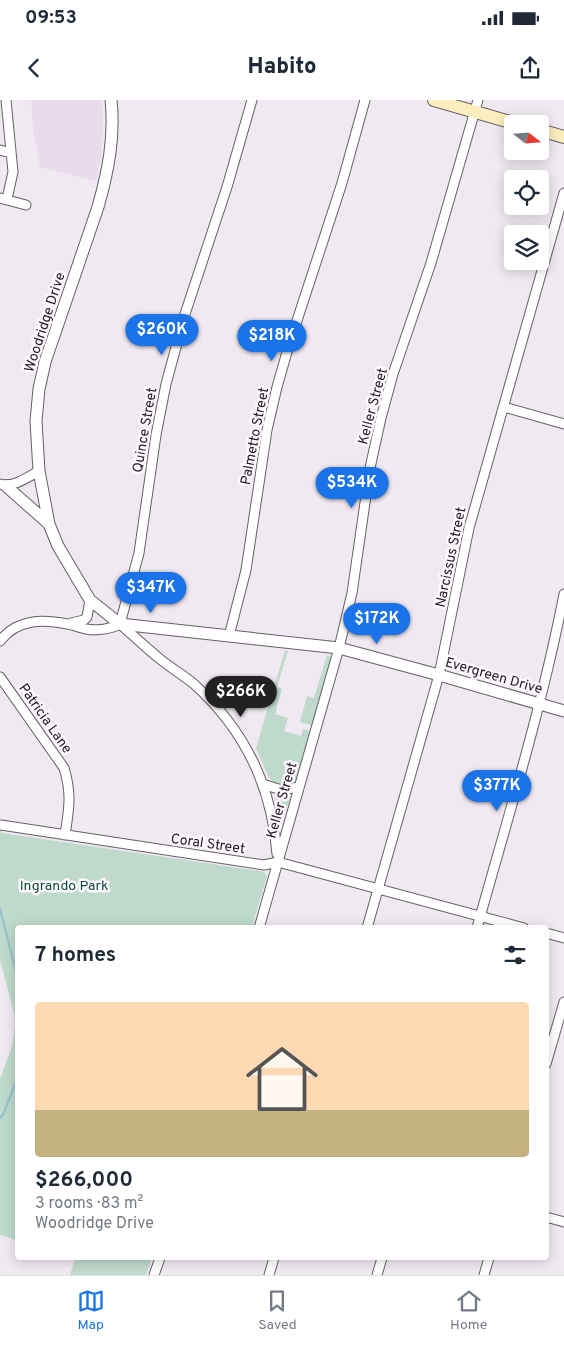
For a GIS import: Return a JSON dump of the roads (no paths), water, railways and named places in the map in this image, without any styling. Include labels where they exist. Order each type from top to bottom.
[{"type":"main road","points":[[434,100],[476,106],[504,119]]},
{"type":"main road","points":[[549,133],[564,137]]},
{"type":"street","points":[[6,100],[12,180],[3,198],[26,205]]},
{"type":"street","name":"Woodridge Drive","points":[[111,100],[111,143],[105,182],[45,362],[39,389],[36,421],[39,471],[49,524],[58,546],[90,600],[159,658],[195,685],[216,706],[237,732],[254,761],[263,784],[275,829],[278,862]]},
{"type":"street","name":"Quince Street","points":[[120,624],[139,553],[156,435],[166,384],[185,314],[252,100]]},
{"type":"street","name":"Palmetto Street","points":[[229,636],[246,570],[268,430],[277,387],[342,183],[365,100]]},
{"type":"street","name":"Keller Street","points":[[260,925],[339,648],[352,593],[370,468],[381,418],[393,374],[431,263],[476,106]]},
{"type":"street","points":[[0,150],[11,153]]},
{"type":"street","name":"Narcissus Street","points":[[368,925],[439,675],[468,528],[564,193]]},
{"type":"street","points":[[504,407],[564,424]]},
{"type":"street","points":[[3,485],[21,481],[39,471]]},
{"type":"street","points":[[3,485],[49,524]]},
{"type":"street","points":[[478,925],[540,704],[564,594]]},
{"type":"street","points":[[68,624],[84,620],[87,617],[90,600]]},
{"type":"street","points":[[0,640],[12,628],[30,621],[68,624],[87,630],[112,628],[120,624]]},
{"type":"street","name":"Evergreen Drive","points":[[120,624],[339,648],[564,711]]},
{"type":"street","name":"Patricia Lane","points":[[0,677],[64,768],[70,801],[64,835]]},
{"type":"street","points":[[263,784],[281,790],[299,787]]},
{"type":"street","name":"Coral Street","points":[[1,825],[264,865],[278,862],[513,925]]},
{"type":"street","points":[[549,934],[564,938]]},
{"type":"street","points":[[549,1054],[564,1002]]},
{"type":"street","points":[[549,1218],[564,1222]]},
{"type":"street","points":[[154,1275],[159,1260]]},
{"type":"street","points":[[269,1275],[273,1260]]},
{"type":"street","points":[[377,1275],[381,1260]]},
{"type":"street","points":[[484,1275],[488,1260]]},
{"type":"waterway","points":[[0,909],[15,967]]},
{"type":"waterway","points":[[0,1118],[3,1115],[15,1084]]},
{"type":"park label","name":"Ingrando Park","points":[[64,885]]}]
